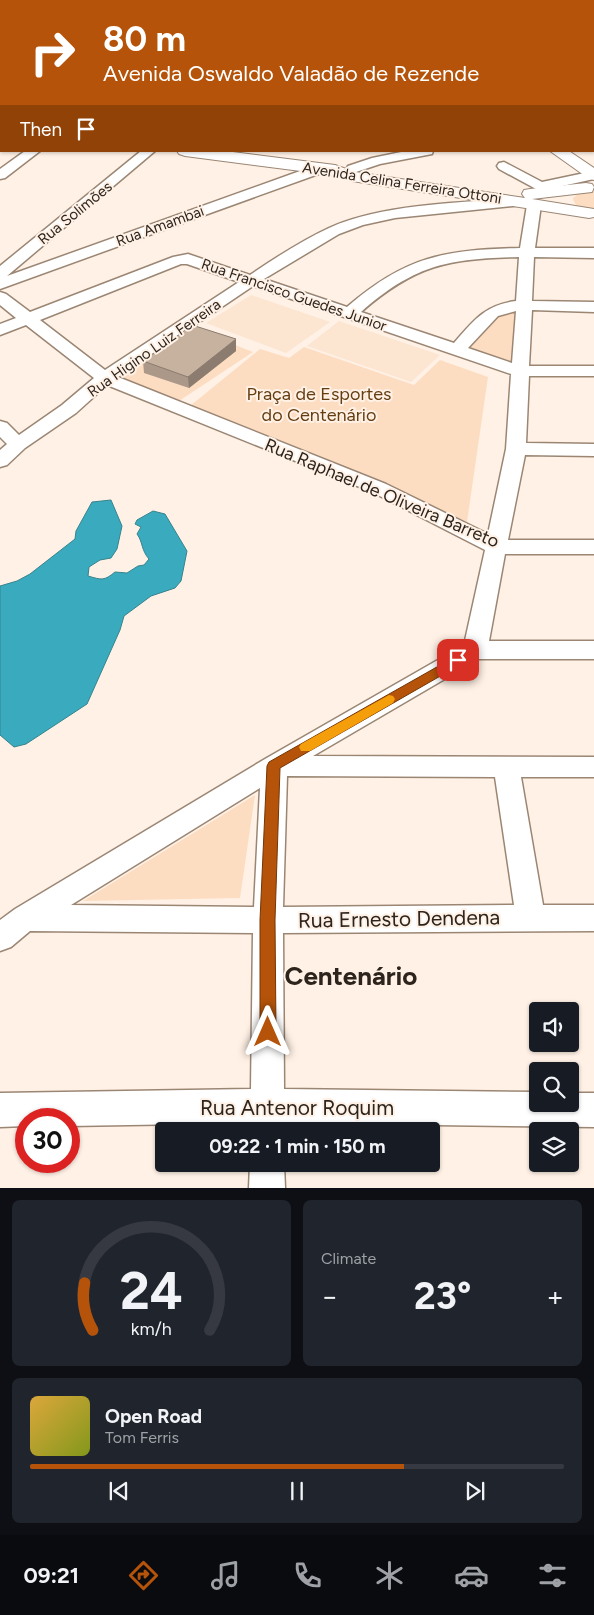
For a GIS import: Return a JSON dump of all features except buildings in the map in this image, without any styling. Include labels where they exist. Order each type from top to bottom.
[{"type":"main road","name":"Avenida Celina Ferreira Ottoni","points":[[192,152],[535,197],[592,213]]},
{"type":"main road","points":[[314,152],[352,172],[529,194],[535,197],[592,182]]},
{"type":"main road","points":[[559,152],[592,182]]},
{"type":"main road","points":[[592,182],[569,196],[570,202],[577,208],[592,213]]},
{"type":"street","points":[[0,176],[33,152]]},
{"type":"street","name":"Rua Solimões","points":[[0,274],[148,152]]},
{"type":"street","points":[[352,172],[377,161],[422,152]]},
{"type":"street","points":[[475,650],[516,450],[527,254],[535,197],[504,166]]},
{"type":"street","name":"Rua Amambai","points":[[0,284],[327,170]]},
{"type":"street","name":"Rua Higino Luiz Ferreira","points":[[0,461],[18,444],[69,409],[105,378],[304,246],[334,231],[359,222],[395,214],[535,197]]},
{"type":"street","points":[[348,314],[383,285],[408,270],[436,260],[469,255],[594,253]]},
{"type":"street","name":"Rua Francisco Guedes Junior","points":[[0,330],[183,259],[193,260],[519,371],[594,371]]},
{"type":"street","name":"Rua Raphael de Oliveira Barreto","points":[[0,297],[105,378],[379,488],[497,547],[594,547]]},
{"type":"street","points":[[456,350],[497,310],[507,307],[594,307]]},
{"type":"street","points":[[0,426],[18,444]]},
{"type":"street","points":[[516,450],[594,450]]},
{"type":"street","points":[[0,937],[25,918],[274,766],[475,650],[594,650]]},
{"type":"street","points":[[274,766],[594,767]]},
{"type":"street","points":[[268,1119],[268,920],[274,766]]},
{"type":"street","points":[[506,766],[530,917]]},
{"type":"street","name":"Rua Ernesto Dendena","points":[[25,918],[268,920],[594,918]]},
{"type":"street","name":"Rua Antenor Roquim","points":[[0,1110],[268,1119],[594,1110]]},
{"type":"street","points":[[267,1172],[267,1188]]},
{"type":"shaded area","points":[[251,295],[330,322],[286,353],[206,323]]},
{"type":"shaded area","points":[[339,321],[440,355],[411,382],[307,346]]},
{"type":"green space","points":[[594,191],[594,213],[581,208],[573,198],[578,194]]},
{"type":"green space","points":[[522,309],[517,367],[462,349],[497,317]]},
{"type":"green space","points":[[192,328],[253,352],[179,401],[118,376]]},
{"type":"green space","name":"Praça de Esportes do Centenário","points":[[304,347],[414,385],[440,360],[488,377],[467,522],[332,463],[190,406],[260,349],[289,358]]},
{"type":"green space","points":[[255,795],[240,898],[83,901]]},
{"type":"water","points":[[111,500],[122,526],[117,549],[111,558],[100,560],[89,567],[88,576],[103,579],[115,572],[127,573],[138,566],[144,565],[149,559],[137,534],[141,527],[135,524],[137,520],[153,511],[165,514],[187,551],[181,581],[175,588],[151,596],[124,616],[120,630],[87,704],[26,744],[14,747],[0,735],[0,586],[17,581],[30,574],[75,539],[76,531],[92,502]]},
{"type":"slow traffic","points":[[306,747],[389,699]]},
{"type":"district","name":"Centenário","points":[[351,976]]},
{"type":"route","points":[[268,1032],[268,920],[274,766],[458,660]]}]
